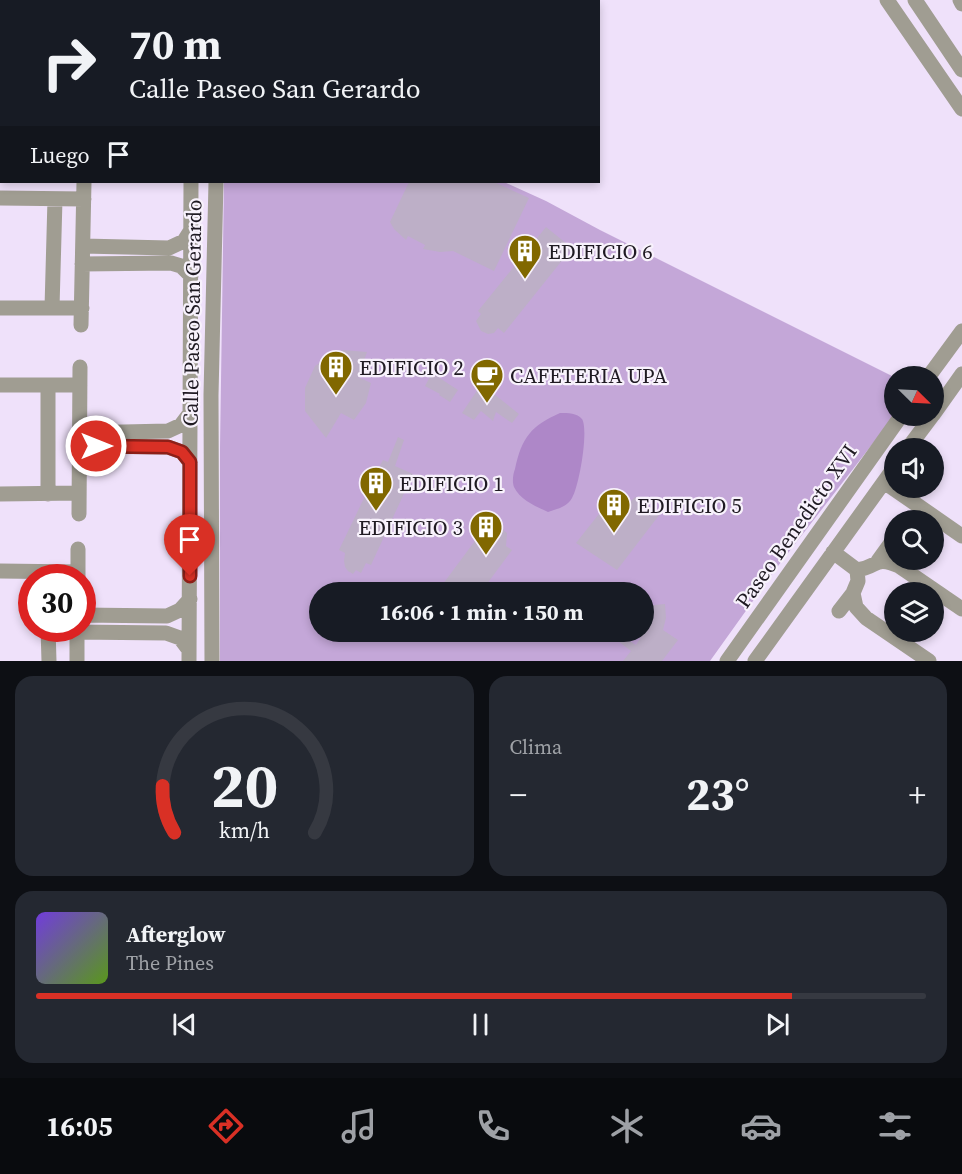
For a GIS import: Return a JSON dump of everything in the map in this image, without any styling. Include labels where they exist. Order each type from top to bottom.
[{"type":"street","points":[[887,0],[962,109]]},
{"type":"street","points":[[915,0],[962,70]]},
{"type":"street","points":[[960,0],[962,4]]},
{"type":"street","points":[[81,325],[84,183]]},
{"type":"street","name":"Calle Paseo San Gerardo","points":[[189,656],[191,183]]},
{"type":"street","name":"Calle Paseo San Gerardo","points":[[212,661],[211,395],[216,183]]},
{"type":"street","points":[[0,198],[84,199]]},
{"type":"street","points":[[52,308],[55,199]]},
{"type":"street","points":[[83,246],[170,248],[188,238],[191,230]]},
{"type":"street","points":[[82,264],[171,263],[181,266],[191,276]]},
{"type":"street","points":[[0,308],[82,309]]},
{"type":"street","points":[[936,366],[962,331]]},
{"type":"street","points":[[79,514],[80,367]]},
{"type":"street","points":[[944,400],[962,375]]},
{"type":"street","points":[[0,385],[80,385]]},
{"type":"street","points":[[48,385],[48,494]]},
{"type":"street","points":[[80,440],[168,431],[181,425],[190,413]]},
{"type":"street","name":"Paseo Benedicto XVI","points":[[727,661],[894,426]]},
{"type":"street","points":[[916,438],[925,426]]},
{"type":"street","points":[[80,440],[168,447],[182,452],[190,462]]},
{"type":"street","points":[[755,661],[884,482]]},
{"type":"street","points":[[0,494],[79,493]]},
{"type":"street","points":[[907,498],[962,536]]},
{"type":"street","points":[[78,549],[78,564]]},
{"type":"street","points":[[833,552],[857,570],[858,581],[853,593],[839,611]]},
{"type":"street","points":[[857,570],[867,568],[878,561],[884,553]]},
{"type":"street","points":[[878,561],[888,561],[899,566],[962,609]]},
{"type":"street","points":[[0,571],[18,572]]},
{"type":"street","points":[[853,593],[856,607],[866,618],[929,661]]},
{"type":"street","points":[[96,615],[167,616],[180,610],[190,599]]},
{"type":"street","points":[[96,631],[166,633],[180,638],[189,656]]},
{"type":"street","points":[[48,642],[49,661]]},
{"type":"street","points":[[77,642],[77,661]]},
{"type":"shaded area","points":[[224,183],[506,183],[884,372],[884,426],[886,426],[778,566],[710,661],[220,661]]},
{"type":"shaded area","points":[[560,413],[575,414],[582,419],[584,434],[582,458],[578,483],[572,498],[565,506],[548,512],[520,496],[514,487],[513,476],[521,449],[529,434],[542,423]]},
{"type":"building","points":[[409,183],[496,183],[529,198],[494,271],[453,251],[440,252],[423,249],[425,245],[408,236],[406,240],[390,222]]},
{"type":"building","name":"EDIFICIO 6","points":[[546,227],[572,248],[504,333],[498,328],[494,333],[488,334],[481,331],[476,321],[481,314],[478,311]]},
{"type":"building","name":"EDIFICIO 2","points":[[343,350],[367,352],[358,377],[371,383],[366,403],[354,420],[341,413],[326,438],[305,411],[305,388],[315,366]]},
{"type":"building","points":[[432,373],[458,390],[450,402],[425,386]]},
{"type":"building","name":"CAFETERIA UPA","points":[[480,386],[519,414],[512,423],[496,412],[493,421],[481,411],[474,420],[462,413]]},
{"type":"building","name":"EDIFICIO 1","points":[[398,437],[404,440],[395,466],[413,474],[371,565],[366,563],[361,573],[356,570],[353,574],[345,567],[345,553],[339,550],[379,467],[383,460],[388,462]]},
{"type":"building","name":"EDIFICIO 5","points":[[614,490],[630,502],[635,497],[660,514],[617,570],[576,543],[606,505]]},
{"type":"building","name":"EDIFICIO 3","points":[[494,526],[500,530],[501,528],[507,533],[506,546],[512,550],[488,582],[444,582],[483,530],[488,533]]},
{"type":"building","points":[[665,604],[666,618],[663,630],[678,640],[662,661],[623,661],[631,651],[619,642],[631,642],[636,645],[638,642],[654,642],[654,605]]},
{"type":"place","name":"EDIFICIO 6","points":[[525,280]]},
{"type":"place","name":"EDIFICIO 2","points":[[336,396]]},
{"type":"place","name":"CAFETERIA UPA","points":[[487,404]]},
{"type":"place","name":"EDIFICIO 1","points":[[376,512]]},
{"type":"place","name":"EDIFICIO 5","points":[[614,534]]},
{"type":"place","name":"EDIFICIO 3","points":[[486,556]]},
{"type":"route","points":[[96,446],[168,447],[186,456],[190,462],[190,576]]}]
